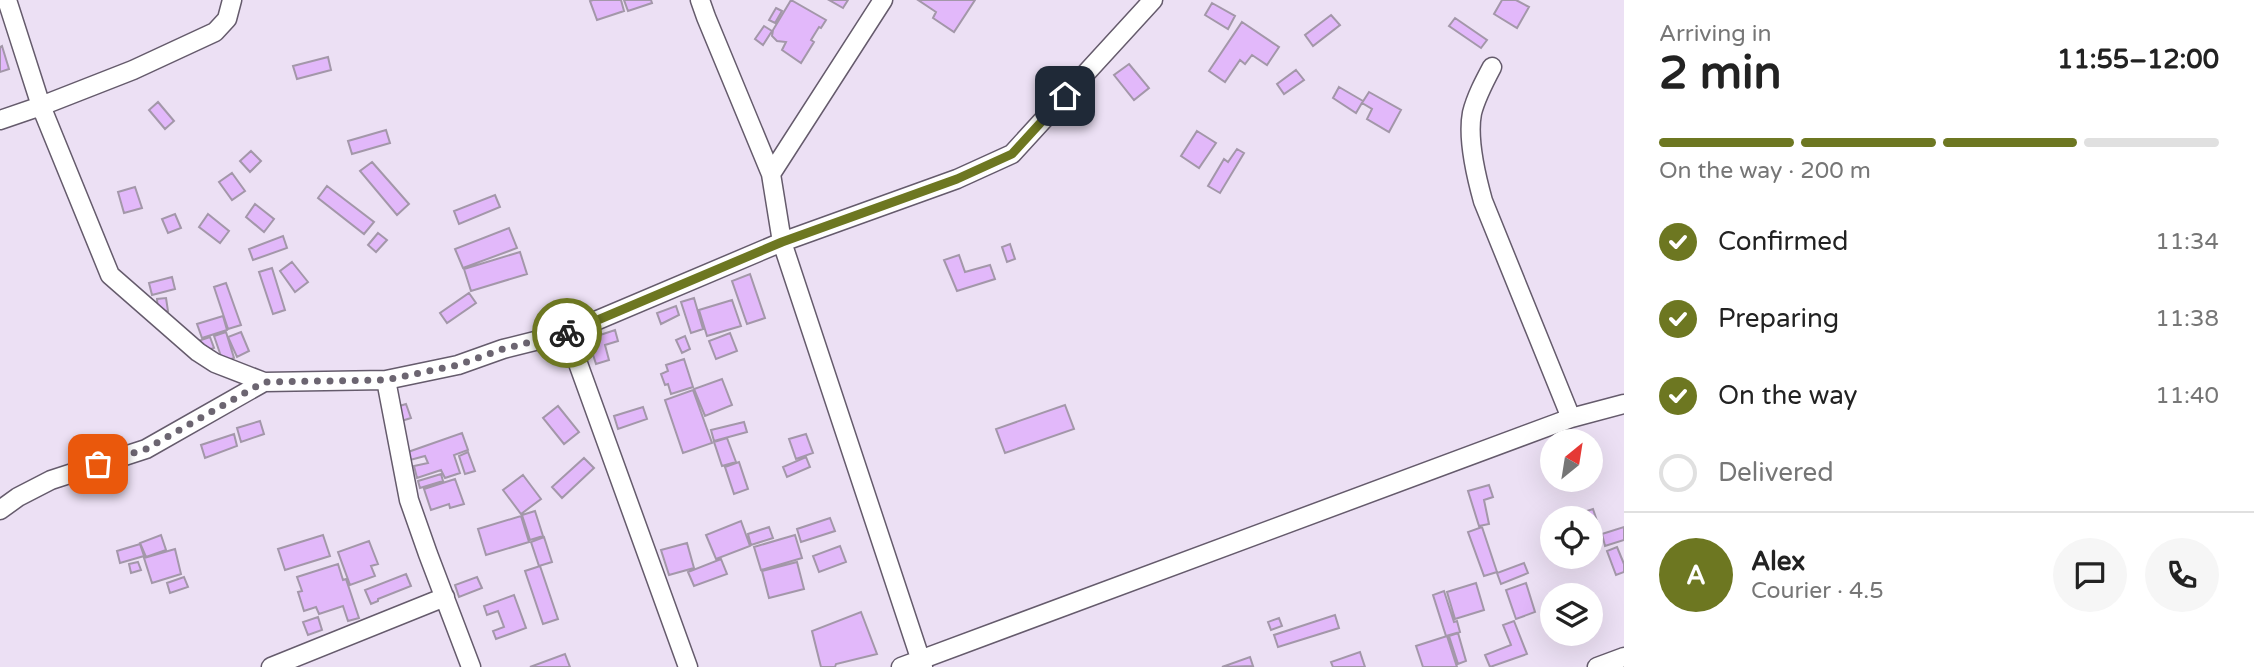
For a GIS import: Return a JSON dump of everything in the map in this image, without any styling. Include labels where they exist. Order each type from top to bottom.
[{"type":"street","points":[[7,0],[41,106],[110,275],[198,352],[215,363],[264,382],[386,380],[458,365],[503,349],[567,333],[782,242],[957,179],[1012,154],[1153,0]]},
{"type":"street","points":[[0,120],[133,70],[215,32],[227,19],[232,0]]},
{"type":"street","points":[[700,0],[771,174],[782,242],[921,663]]},
{"type":"street","points":[[771,174],[883,0]]},
{"type":"street","points":[[1492,67],[1472,115],[1474,169],[1483,201],[1571,418]]},
{"type":"street","points":[[567,333],[688,667]]},
{"type":"street","points":[[386,380],[409,500],[471,667]]},
{"type":"street","points":[[0,510],[18,496],[51,480],[146,449],[264,382]]},
{"type":"street","points":[[901,667],[921,663],[1571,418],[1624,404]]},
{"type":"street","points":[[271,667],[445,597]]},
{"type":"street","points":[[1597,667],[1624,657]]},
{"type":"building","points":[[621,0],[624,11],[597,20],[590,1]]},
{"type":"building","points":[[624,0],[651,0],[652,3],[628,11]]},
{"type":"building","points":[[791,0],[826,20],[811,40],[814,42],[801,63],[782,50],[786,42],[777,41],[772,36]]},
{"type":"building","points":[[829,0],[848,0],[843,8]]},
{"type":"building","points":[[918,0],[975,0],[954,32],[933,18],[936,12]]},
{"type":"building","points":[[1502,0],[1516,0],[1529,7],[1517,28],[1494,14]]},
{"type":"building","points":[[1212,3],[1235,16],[1228,29],[1205,15]]},
{"type":"building","points":[[776,8],[782,11],[775,23],[769,20]]},
{"type":"building","points":[[1331,15],[1340,25],[1313,46],[1305,35]]},
{"type":"building","points":[[1455,18],[1487,40],[1481,48],[1449,26]]},
{"type":"building","points":[[1242,22],[1279,47],[1267,65],[1252,55],[1245,64],[1240,60],[1225,82],[1209,71]]},
{"type":"building","points":[[764,26],[772,31],[763,45],[755,39]]},
{"type":"building","points":[[2,46],[9,69],[0,72],[0,47]]},
{"type":"building","points":[[328,57],[331,70],[297,79],[293,66]]},
{"type":"building","points":[[1129,64],[1149,88],[1134,100],[1114,75]]},
{"type":"building","points":[[1296,70],[1304,80],[1284,94],[1277,84]]},
{"type":"building","points":[[1339,87],[1363,101],[1356,113],[1333,98]]},
{"type":"building","points":[[1369,92],[1401,110],[1389,132],[1367,119],[1372,109],[1362,103]]},
{"type":"building","points":[[158,102],[174,121],[165,129],[149,110]]},
{"type":"building","points":[[386,130],[390,143],[352,154],[348,141]]},
{"type":"building","points":[[1197,131],[1216,143],[1199,168],[1181,156]]},
{"type":"building","points":[[1237,149],[1244,153],[1220,193],[1208,186],[1224,159],[1228,162]]},
{"type":"building","points":[[251,151],[261,161],[250,172],[240,161]]},
{"type":"building","points":[[372,162],[409,204],[397,215],[360,171]]},
{"type":"building","points":[[232,173],[245,191],[232,200],[219,182]]},
{"type":"building","points":[[327,186],[374,222],[364,234],[318,198]]},
{"type":"building","points":[[135,187],[142,208],[124,213],[118,192]]},
{"type":"building","points":[[495,195],[500,207],[459,224],[454,211]]},
{"type":"building","points":[[255,204],[274,219],[264,232],[246,217]]},
{"type":"building","points":[[175,214],[181,228],[168,233],[162,219]]},
{"type":"building","points":[[208,214],[229,231],[220,243],[199,227]]},
{"type":"building","points":[[509,228],[517,248],[463,268],[455,249]]},
{"type":"building","points":[[378,233],[387,240],[376,252],[368,245]]},
{"type":"building","points":[[283,236],[287,248],[253,260],[249,249]]},
{"type":"building","points":[[1010,244],[1015,259],[1007,262],[1002,247]]},
{"type":"building","points":[[520,252],[527,274],[471,291],[464,269]]},
{"type":"building","points":[[959,255],[965,272],[990,265],[995,279],[957,291],[944,260]]},
{"type":"building","points":[[292,262],[308,282],[295,292],[280,271]]},
{"type":"building","points":[[272,268],[285,310],[273,314],[259,272]]},
{"type":"building","points":[[750,274],[765,318],[747,324],[732,281]]},
{"type":"building","points":[[172,277],[175,289],[152,295],[149,283]]},
{"type":"building","points":[[226,283],[241,325],[228,329],[214,287]]},
{"type":"building","points":[[469,293],[476,303],[447,323],[440,313]]},
{"type":"building","points":[[166,298],[168,311],[158,312],[157,299]]},
{"type":"building","points":[[694,298],[703,329],[691,333],[681,302]]},
{"type":"building","points":[[732,300],[741,326],[707,336],[699,310]]},
{"type":"building","points":[[676,306],[679,315],[661,324],[657,313]]},
{"type":"building","points":[[223,316],[227,330],[202,338],[197,324]]},
{"type":"building","points":[[615,330],[618,341],[605,345],[609,360],[596,364],[588,339]]},
{"type":"building","points":[[226,332],[234,358],[223,362],[214,336]]},
{"type":"building","points":[[241,332],[249,351],[237,357],[228,337]]},
{"type":"building","points":[[730,333],[737,351],[716,359],[709,341]]},
{"type":"building","points":[[685,336],[690,349],[682,353],[676,340]]},
{"type":"building","points":[[210,337],[214,348],[202,352],[198,341]]},
{"type":"building","points":[[684,359],[693,387],[671,394],[661,374],[668,371],[666,365]]},
{"type":"building","points":[[722,379],[732,405],[705,416],[694,389]]},
{"type":"building","points":[[693,390],[712,443],[683,453],[665,400]]},
{"type":"building","points":[[406,404],[411,418],[398,422],[393,408]]},
{"type":"building","points":[[1065,405],[1074,429],[1005,453],[996,429]]},
{"type":"building","points":[[558,406],[579,432],[564,444],[543,418]]},
{"type":"building","points":[[643,407],[647,419],[618,429],[614,416]]},
{"type":"building","points":[[260,421],[264,434],[241,442],[237,428]]},
{"type":"building","points":[[744,422],[747,432],[714,441],[711,430]]},
{"type":"building","points":[[462,433],[468,450],[454,455],[460,473],[445,478],[441,470],[417,478],[414,466],[428,463],[425,456],[410,460],[408,452]]},
{"type":"building","points":[[234,434],[237,446],[205,458],[201,445]]},
{"type":"building","points":[[806,434],[813,453],[796,459],[789,439]]},
{"type":"building","points":[[727,438],[736,462],[722,466],[714,442]]},
{"type":"building","points":[[468,452],[475,471],[465,474],[459,456]]},
{"type":"building","points":[[806,457],[810,467],[787,477],[783,467]]},
{"type":"building","points":[[584,458],[594,468],[562,498],[552,487]]},
{"type":"building","points":[[739,462],[748,489],[734,494],[725,467]]},
{"type":"building","points":[[441,474],[443,481],[420,488],[418,481]]},
{"type":"building","points":[[523,475],[541,499],[521,514],[503,490]]},
{"type":"building","points":[[455,479],[464,504],[450,508],[449,504],[431,510],[424,489]]},
{"type":"building","points":[[1489,485],[1493,497],[1484,500],[1489,524],[1479,526],[1468,491]]},
{"type":"building","points":[[535,511],[543,536],[530,540],[522,515]]},
{"type":"building","points":[[521,516],[529,542],[486,555],[478,529]]},
{"type":"building","points":[[830,518],[835,531],[801,542],[797,529]]},
{"type":"building","points":[[741,521],[750,546],[716,559],[706,535]]},
{"type":"building","points":[[769,527],[773,538],[751,545],[748,534]]},
{"type":"building","points":[[1482,527],[1497,572],[1484,576],[1468,532]]},
{"type":"building","points":[[1624,527],[1624,540],[1605,546],[1603,534]]},
{"type":"building","points":[[161,535],[166,550],[146,557],[140,543]]},
{"type":"building","points":[[323,535],[330,556],[285,570],[278,549]]},
{"type":"building","points":[[795,535],[802,558],[761,570],[754,547]]},
{"type":"building","points":[[544,537],[552,562],[539,566],[531,542]]},
{"type":"building","points":[[369,541],[378,564],[371,566],[375,576],[350,585],[338,552]]},
{"type":"building","points":[[687,543],[694,568],[669,575],[661,550]]},
{"type":"building","points":[[140,544],[144,556],[120,563],[117,551]]},
{"type":"building","points":[[840,546],[846,562],[819,572],[813,556]]},
{"type":"building","points":[[1617,547],[1624,564],[1624,572],[1616,575],[1607,551]]},
{"type":"building","points":[[175,549],[181,574],[152,583],[144,558]]},
{"type":"building","points":[[721,559],[727,574],[694,586],[688,572]]},
{"type":"building","points":[[138,562],[141,570],[131,573],[129,564]]},
{"type":"building","points":[[797,562],[804,589],[769,598],[762,571]]},
{"type":"building","points":[[1524,563],[1528,573],[1501,584],[1497,573]]},
{"type":"building","points":[[338,564],[359,618],[348,621],[343,606],[319,614],[316,607],[304,611],[297,577]]},
{"type":"building","points":[[540,566],[558,619],[543,624],[525,571]]},
{"type":"building","points":[[406,574],[411,586],[371,604],[365,590]]},
{"type":"building","points":[[184,577],[188,587],[170,593],[167,583]]},
{"type":"building","points":[[477,577],[482,588],[459,597],[455,585]]},
{"type":"building","points":[[1476,583],[1484,610],[1455,619],[1447,592]]},
{"type":"building","points":[[1526,583],[1535,612],[1516,619],[1506,590]]},
{"type":"building","points":[[1444,591],[1460,632],[1446,636],[1433,595]]},
{"type":"building","points":[[514,595],[526,628],[496,639],[493,631],[504,627],[498,611],[487,615],[484,606]]},
{"type":"building","points":[[861,612],[877,654],[836,664],[835,667],[821,667],[812,631]]},
{"type":"building","points":[[1335,615],[1339,628],[1278,647],[1274,635]]},
{"type":"building","points":[[318,617],[322,630],[308,635],[303,622]]},
{"type":"building","points":[[1279,618],[1282,626],[1271,630],[1268,622]]},
{"type":"building","points":[[1514,621],[1527,654],[1490,667],[1485,655],[1511,645],[1503,625]]},
{"type":"building","points":[[1458,633],[1466,661],[1458,664],[1449,636]]},
{"type":"building","points":[[1447,636],[1457,667],[1423,667],[1416,646]]},
{"type":"building","points":[[1360,652],[1365,667],[1333,667],[1331,662]]},
{"type":"building","points":[[565,654],[570,667],[530,667]]},
{"type":"building","points":[[1250,657],[1253,666],[1222,667]]},
{"type":"way so far","points":[[98,464],[146,449],[264,382],[386,380],[458,365],[503,349],[567,333]]},
{"type":"route","points":[[567,333],[782,242],[957,179],[1012,154],[1065,96]]}]
